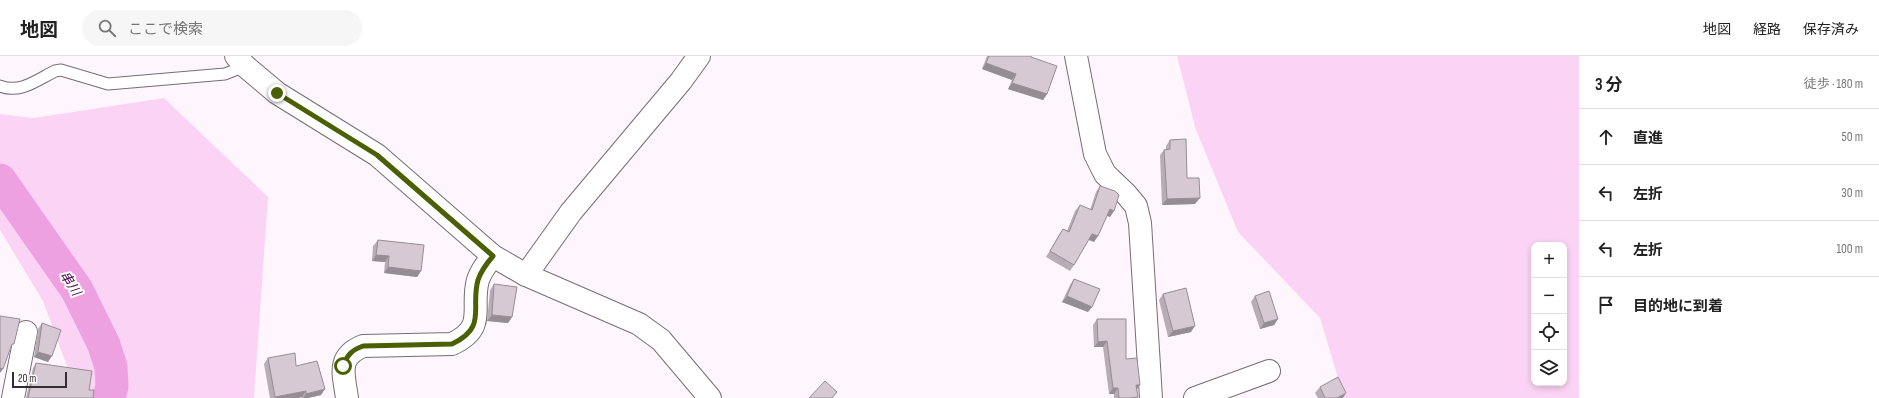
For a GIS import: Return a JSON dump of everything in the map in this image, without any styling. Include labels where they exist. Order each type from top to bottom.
[{"type":"street","points":[[526,275],[570,212],[681,81],[699,56]]},
{"type":"street","points":[[1075,56],[1097,160],[1105,174],[1136,206],[1140,223],[1151,398]]},
{"type":"street","points":[[241,61],[277,93],[377,155],[493,256],[526,275],[639,324],[661,340],[710,398]]},
{"type":"street","points":[[347,398],[343,366],[347,357],[354,350],[363,346],[452,344],[471,332],[475,322],[478,280],[483,269],[493,256]]},
{"type":"street","points":[[13,398],[26,332]]},
{"type":"street","points":[[1195,398],[1269,371]]},
{"type":"lane","points":[[0,86],[9,90],[20,89],[55,71],[61,70],[108,84],[225,74],[241,61]]},
{"type":"shaded area","points":[[1177,56],[1579,56],[1579,398],[1344,398],[1320,318],[1238,232],[1196,130]]},
{"type":"shaded area","points":[[164,98],[268,197],[254,398],[57,398],[67,366],[43,301],[0,230],[0,114],[34,118]]},
{"type":"building","points":[[989,56],[1031,56],[1057,66],[1047,94],[1012,83],[1016,74],[986,63]]},
{"type":"building","points":[[1186,139],[1187,178],[1199,178],[1200,198],[1167,199],[1164,150],[1170,149],[1170,140]]},
{"type":"building","points":[[1100,186],[1115,191],[1119,195],[1114,211],[1110,209],[1098,236],[1092,234],[1074,265],[1050,251],[1063,229],[1069,232],[1080,205],[1092,210]]},
{"type":"building","points":[[378,240],[424,245],[421,271],[388,267],[389,256],[376,255]]},
{"type":"building","points":[[1074,279],[1100,289],[1092,307],[1067,296]]},
{"type":"building","points":[[494,284],[517,287],[512,317],[492,315]]},
{"type":"building","points":[[1186,288],[1195,326],[1173,331],[1163,294]]},
{"type":"building","points":[[1269,291],[1278,319],[1264,323],[1255,296]]},
{"type":"building","points":[[0,316],[20,319],[14,344],[12,344],[3,369],[0,368]]},
{"type":"building","points":[[1097,319],[1126,319],[1126,359],[1137,358],[1140,385],[1136,385],[1138,397],[1119,398],[1118,388],[1113,388],[1107,341],[1098,342]]},
{"type":"building","points":[[42,323],[61,330],[52,356],[38,352]]},
{"type":"building","points":[[295,353],[296,366],[317,361],[325,389],[306,394],[306,391],[275,397],[268,358]]},
{"type":"building","points":[[36,363],[92,371],[89,390],[94,390],[93,398],[28,398]]},
{"type":"building","points":[[1338,377],[1346,393],[1337,398],[1325,398],[1320,387]]},
{"type":"building","points":[[825,381],[837,392],[832,398],[809,398]]},
{"type":"waterway","name":"串川","points":[[0,180],[77,290],[104,345],[111,367],[112,386],[109,398]]},
{"type":"route","points":[[277,93],[377,155],[493,256],[483,269],[478,280],[475,322],[471,332],[462,339],[452,344],[363,346],[354,350],[347,357],[343,366]]}]
